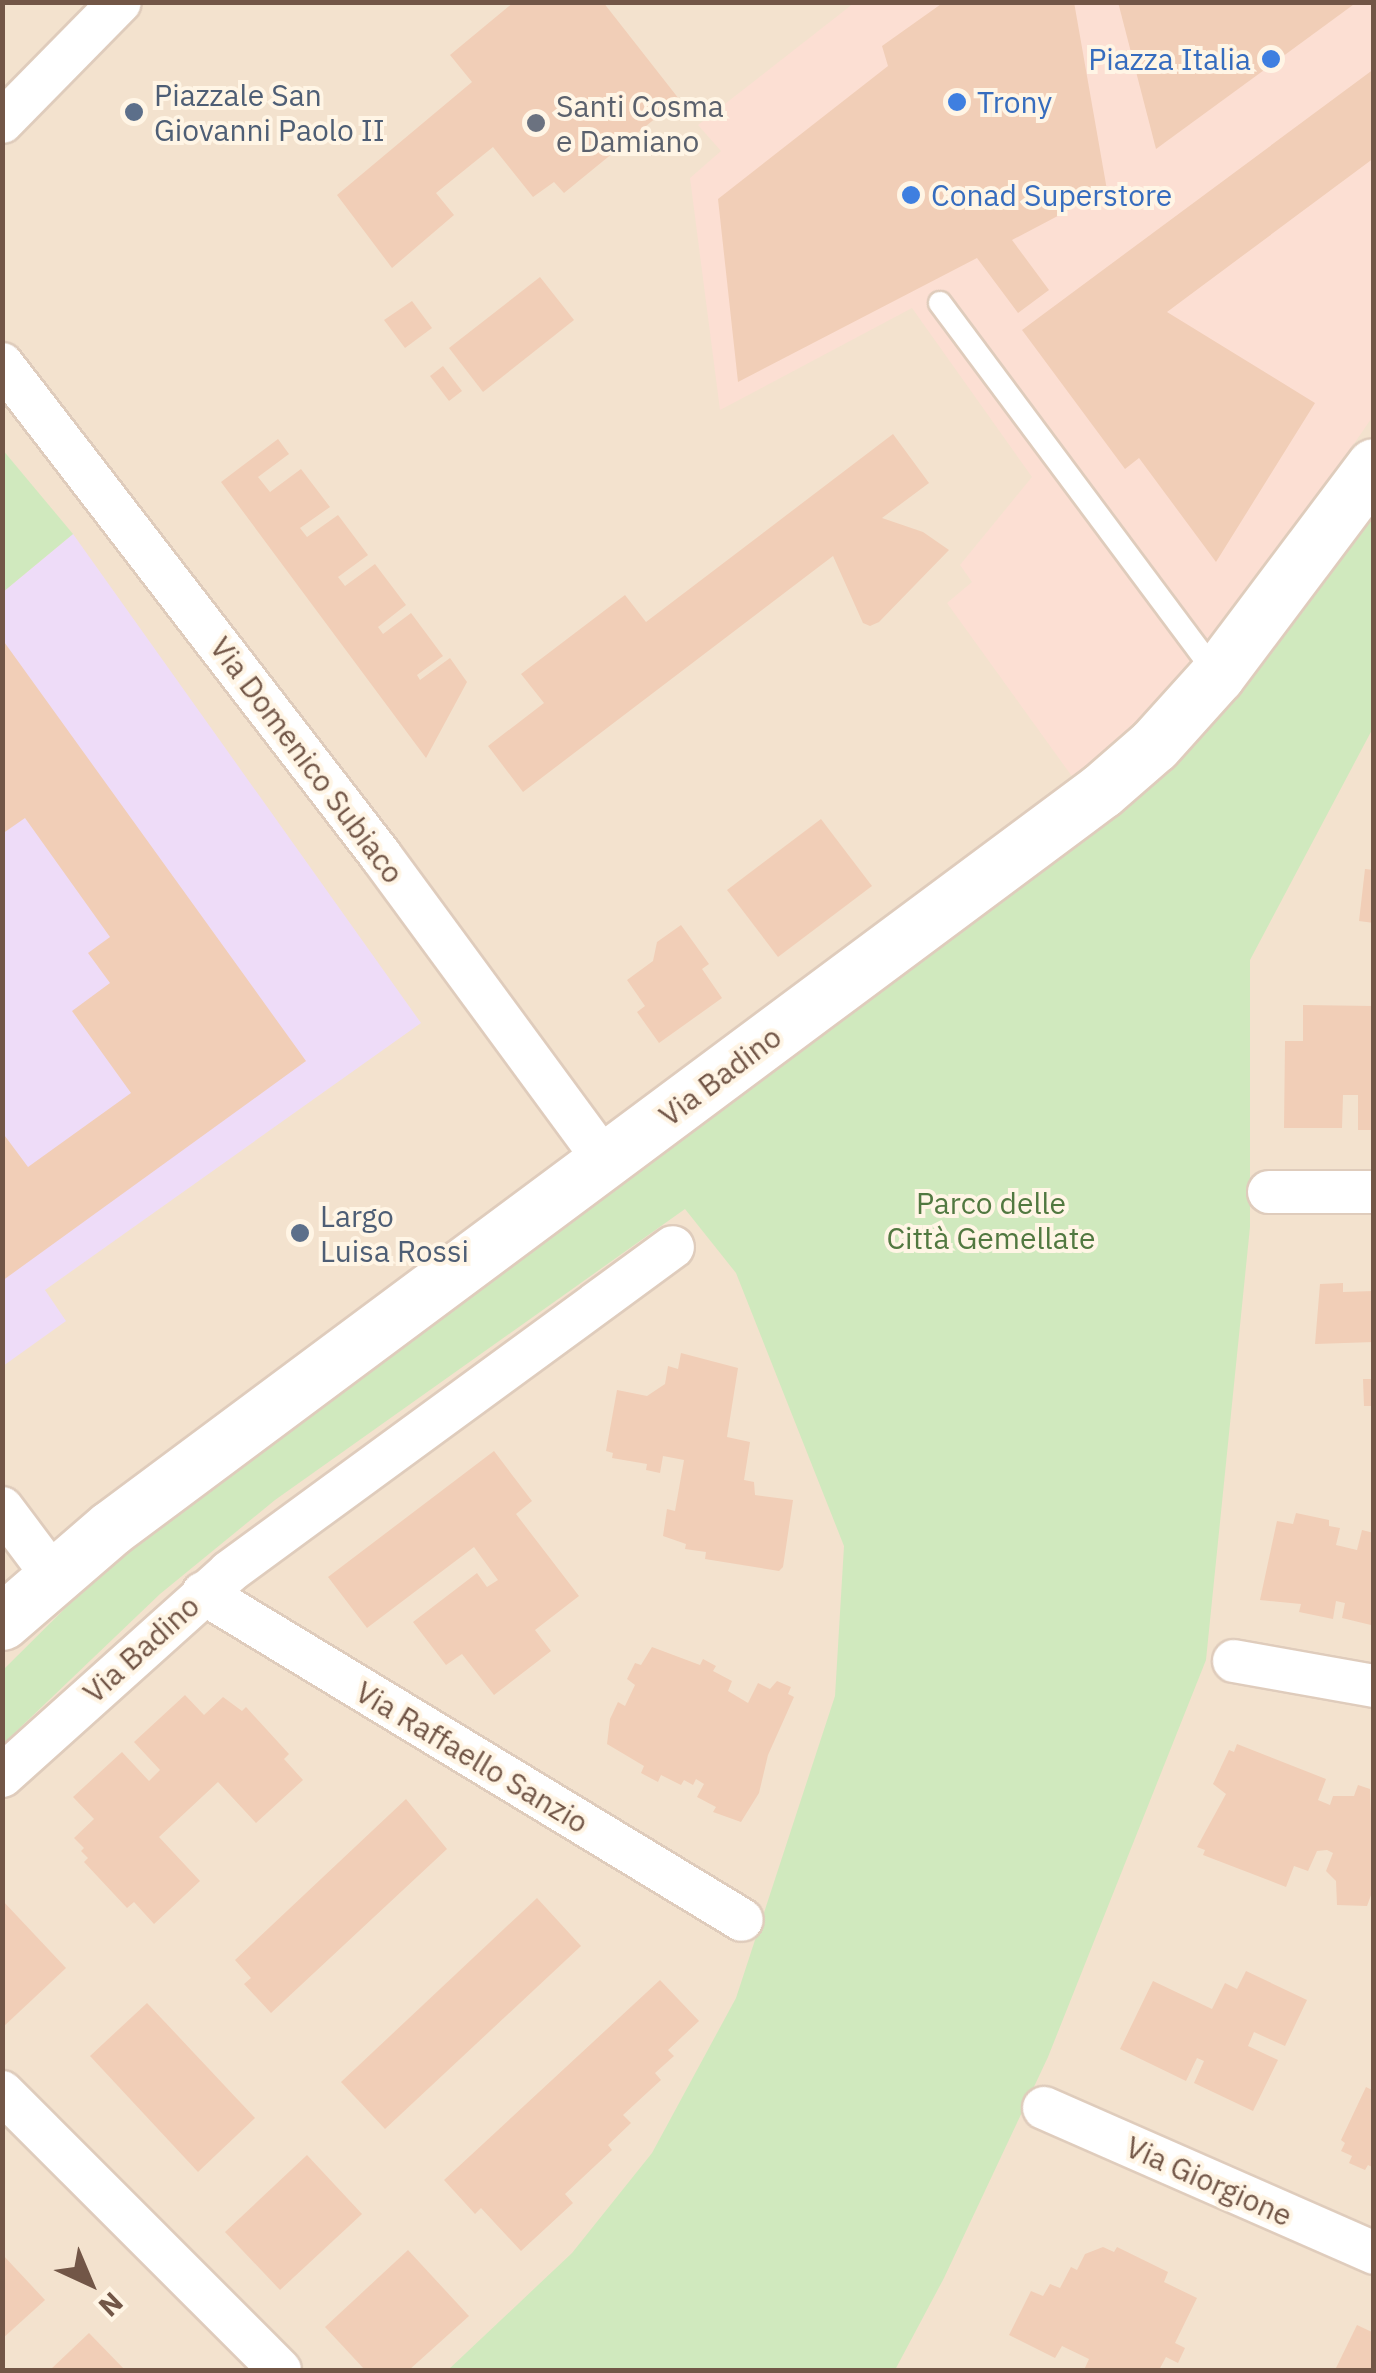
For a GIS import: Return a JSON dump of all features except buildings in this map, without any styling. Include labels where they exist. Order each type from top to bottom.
[{"type":"street","points":[[2,122],[120,2]]},
{"type":"street","name":"Via Domenico Subiaco","points":[[2,364],[382,856],[605,1161]]},
{"type":"street","name":"Via Badino","points":[[2,1622],[110,1528],[1100,792],[1154,744],[1217,675],[1374,466]]},
{"type":"street","points":[[1269,1192],[1374,1192]]},
{"type":"street","name":"Via Badino","points":[[2,1776],[203,1593],[674,1247]]},
{"type":"street","points":[[2,1508],[52,1576]]},
{"type":"street","name":"Via Raffaello Sanzio","points":[[203,1593],[742,1920]]},
{"type":"street","points":[[1234,1661],[1374,1686]]},
{"type":"street","points":[[2,2092],[280,2370]]},
{"type":"street","name":"Via Giorgione","points":[[1044,2108],[1374,2254]]},
{"type":"lane","points":[[940,303],[1217,675]]},
{"type":"shaded area","points":[[3,3],[1373,3],[1373,2370],[3,2370]]},
{"type":"shaded area","points":[[854,3],[1373,3],[1373,416],[1220,640],[1146,725],[1076,782],[947,603],[972,582],[960,565],[1032,477],[912,308],[720,410],[690,178],[721,151],[698,125]]},
{"type":"shaded area","points":[[73,534],[421,1023],[45,1290],[66,1321],[3,1366],[3,592]]},
{"type":"green space","points":[[2,449],[73,534],[3,592],[2,592]]},
{"type":"green space","name":"Parco delle Città Gemellate","points":[[1373,500],[1373,728],[1250,960],[1250,1227],[1206,1660],[1048,2057],[944,2278],[895,2370],[448,2370],[572,2253],[652,2153],[736,1998],[835,1696],[844,1546],[736,1273],[685,1209],[275,1500],[160,1594],[3,1744],[3,1670],[155,1519],[1131,791]]},
{"type":"place","name":"Piazza Italia","points":[[1271,59]]},
{"type":"place","name":"Trony","points":[[957,102]]},
{"type":"place","name":"Piazzale San Giovanni Paolo II","points":[[134,112]]},
{"type":"place","name":"Santi Cosma e Damiano","points":[[536,123]]},
{"type":"place","name":"Conad Superstore","points":[[911,195]]},
{"type":"place","name":"Largo Luisa Rossi","points":[[300,1233]]}]
